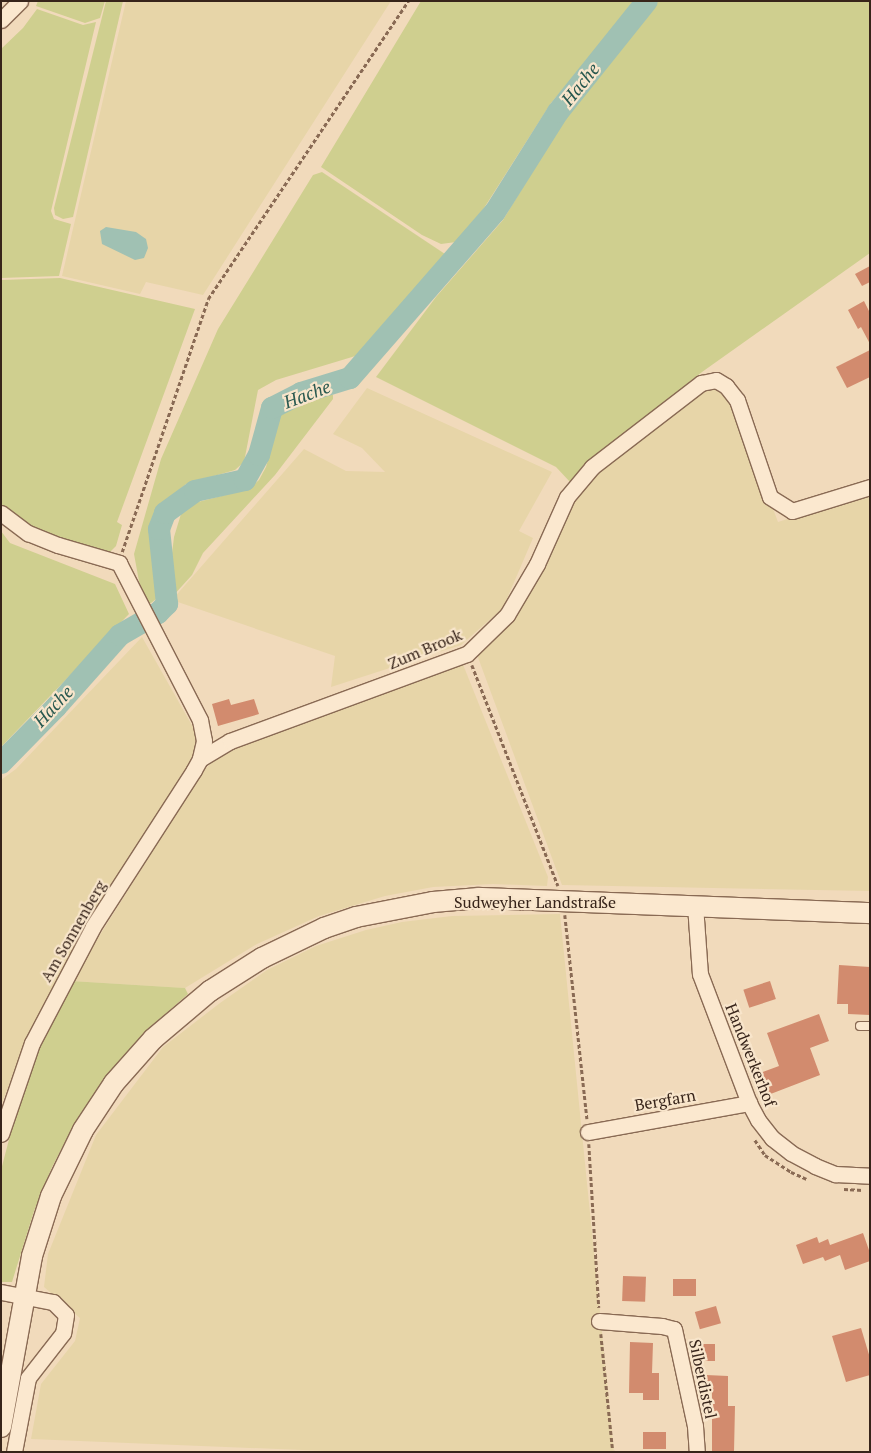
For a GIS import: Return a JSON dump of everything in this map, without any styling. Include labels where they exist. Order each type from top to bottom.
[{"type":"main road","name":"Sudweyher Landstraße","points":[[1,1427],[23,1297],[32,1256],[51,1196],[83,1130],[114,1084],[153,1039],[210,991],[262,958],[292,942],[356,917],[432,902],[479,898],[870,913]]},
{"type":"street","points":[[1,20],[20,1]]},
{"type":"street","name":"Zum Brook","points":[[200,759],[230,741],[467,654],[508,615],[537,564],[567,497],[592,467],[701,383],[716,380],[726,386],[737,400],[770,497],[792,511],[870,487]]},
{"type":"street","points":[[1,513],[28,533],[58,545],[119,563],[200,720],[204,741],[200,759]]},
{"type":"street","name":"Am Sonnenberg","points":[[1,1134],[32,1043],[93,927],[200,759]]},
{"type":"street","name":"Handwerkerhof","points":[[695,905],[700,974],[749,1103],[772,1138],[791,1154],[835,1174],[870,1176]]},
{"type":"street","name":"Bergfarn","points":[[588,1132],[749,1103]]},
{"type":"street","points":[[1,1292],[53,1302],[66,1315],[63,1333],[28,1378],[14,1452]]},
{"type":"street","name":"Silberdistel","points":[[599,1321],[662,1326],[674,1330],[695,1426],[697,1452]]},
{"type":"lane","points":[[860,1026],[870,1026]]},
{"type":"path","points":[[119,563],[132,518],[208,299],[408,1]]},
{"type":"path","points":[[467,654],[564,900],[588,1132],[599,1321],[613,1452]]},
{"type":"shaded area","points":[[126,1],[391,1],[203,295],[146,282],[140,294],[62,276]]},
{"type":"shaded area","points":[[106,227],[136,232],[146,239],[148,248],[144,258],[135,260],[102,244],[100,231]]},
{"type":"shaded area","points":[[713,386],[731,398],[778,522],[870,493],[870,891],[562,885],[476,652],[572,499],[595,471],[703,388]]},
{"type":"shaded area","points":[[367,388],[552,472],[519,531],[533,538],[503,608],[461,645],[331,687],[335,656],[172,600],[304,449],[346,471],[385,472],[362,448],[333,434]]},
{"type":"shaded area","points":[[142,637],[198,736],[193,761],[89,923],[56,981],[30,1033],[1,1105],[1,780],[16,769]]},
{"type":"shaded area","points":[[462,662],[548,877],[547,886],[493,884],[433,887],[385,896],[319,916],[257,944],[185,988],[71,981],[203,771],[220,755]]},
{"type":"shaded area","points":[[560,914],[614,1452],[351,1452],[31,1439],[41,1384],[75,1341],[80,1318],[44,1287],[48,1254],[96,1135],[163,1047],[267,970],[316,946],[366,930],[402,922],[452,916]]},
{"type":"green space","points":[[38,1],[105,1],[100,18],[85,23],[36,6]]},
{"type":"green space","points":[[106,1],[123,1],[73,217],[63,219],[55,215],[54,208]]},
{"type":"green space","points":[[421,1],[638,1],[551,103],[475,222],[456,242],[441,244],[422,235],[321,167]]},
{"type":"green space","points":[[657,1],[870,1],[870,253],[702,372],[625,434],[571,483],[556,467],[376,377],[436,297],[503,220],[564,120]]},
{"type":"green space","points":[[37,9],[83,25],[96,22],[51,211],[54,219],[71,224],[59,276],[1,278],[1,49],[23,28]]},
{"type":"green space","points":[[322,172],[445,254],[362,354],[276,380],[258,390],[244,462],[235,470],[186,484],[162,504],[156,521],[152,550],[158,588],[156,599],[151,603],[143,603],[134,554],[161,459],[218,329],[313,175]]},
{"type":"green space","points":[[60,278],[195,309],[117,522],[122,525],[116,546],[108,554],[26,525],[1,507],[1,280]]},
{"type":"green space","points":[[333,395],[333,399],[275,475],[203,553],[192,575],[172,597],[169,597],[167,594],[174,537],[181,514],[190,504],[249,489],[259,480],[266,467],[281,414]]},
{"type":"green space","points":[[1,531],[10,543],[115,584],[129,614],[1,747]]},
{"type":"green space","points":[[71,981],[185,988],[188,994],[148,1029],[75,1123],[52,1167],[34,1211],[12,1282],[1,1282],[1,1170],[11,1132],[41,1044]]},
{"type":"building","points":[[870,266],[870,282],[862,286],[855,274]]},
{"type":"building","points":[[864,301],[870,313],[870,344],[861,327],[858,329],[848,310]]},
{"type":"building","points":[[870,350],[870,377],[847,388],[836,367]]},
{"type":"building","points":[[229,699],[231,705],[254,699],[259,714],[218,726],[212,704]]},
{"type":"building","points":[[839,965],[870,967],[870,1015],[848,1014],[848,1004],[837,1004]]},
{"type":"building","points":[[770,981],[776,999],[749,1008],[743,990]]},
{"type":"building","points":[[819,1014],[829,1041],[810,1048],[820,1075],[768,1095],[760,1073],[779,1066],[767,1033]]},
{"type":"building","points":[[863,1233],[870,1253],[870,1261],[845,1270],[840,1255],[825,1261],[823,1257],[803,1264],[796,1245],[817,1237],[819,1243],[828,1239],[830,1245]]},
{"type":"building","points":[[623,1276],[646,1277],[645,1302],[622,1301]]},
{"type":"building","points":[[673,1279],[696,1279],[696,1296],[673,1296]]},
{"type":"building","points":[[716,1306],[721,1323],[700,1329],[695,1312]]},
{"type":"building","points":[[861,1328],[870,1358],[870,1375],[846,1382],[832,1336]]},
{"type":"building","points":[[630,1342],[653,1343],[652,1373],[659,1373],[659,1400],[643,1400],[643,1393],[629,1393]]},
{"type":"building","points":[[695,1344],[715,1344],[715,1361],[695,1361]]},
{"type":"building","points":[[706,1375],[728,1376],[728,1406],[735,1406],[734,1452],[712,1452],[712,1393],[705,1393]]},
{"type":"building","points":[[643,1432],[666,1432],[666,1449],[643,1449]]},
{"type":"waterway","name":"Hache","points":[[1,763],[56,707],[120,635],[158,613],[167,604],[159,529],[165,513],[195,491],[245,480],[259,455],[272,408],[301,393],[350,378],[495,212],[558,112],[647,1]]}]
